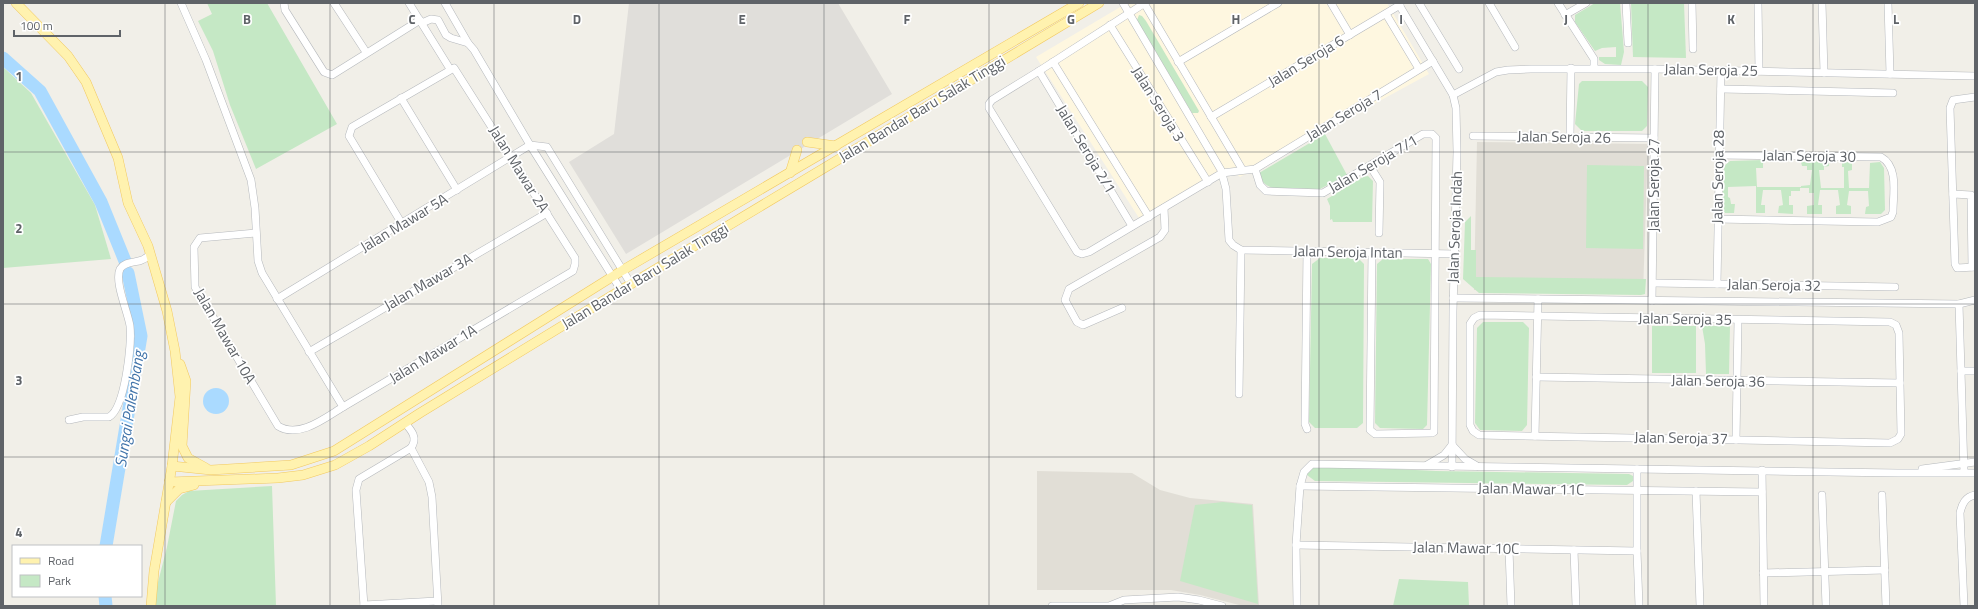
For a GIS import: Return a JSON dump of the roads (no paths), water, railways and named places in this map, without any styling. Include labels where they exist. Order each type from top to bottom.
[{"type":"main road","points":[[16,3],[24,14],[68,56],[86,82],[118,158],[128,203],[150,255],[167,311],[175,351],[180,397],[172,466],[154,571],[151,606]]},
{"type":"main road","name":"Jalan Bandar Baru Salak Tinggi","points":[[172,466],[208,469],[291,465],[334,451],[612,277],[1079,3]]},
{"type":"main road","name":"Jalan Bandar Baru Salak Tinggi","points":[[169,482],[253,480],[303,475],[335,464],[405,423],[420,412],[621,290],[1099,3]]},
{"type":"main road","points":[[807,142],[836,146]]},
{"type":"main road","points":[[790,173],[797,150]]},
{"type":"main road","points":[[175,351],[186,381],[182,446],[188,458],[208,469]]},
{"type":"main road","points":[[166,502],[179,489],[207,481]]},
{"type":"street","points":[[181,3],[206,60],[251,180],[260,268],[277,299],[343,407]]},
{"type":"street","points":[[284,3],[285,10],[324,72],[327,74],[332,75],[366,52],[421,22],[431,19],[438,20],[446,35],[468,43]]},
{"type":"street","points":[[334,3],[366,52]]},
{"type":"street","name":"Jalan Mawar 2A","points":[[409,3],[512,157],[575,258],[573,271]]},
{"type":"street","points":[[446,3],[468,43],[474,50],[530,146],[621,290]]},
{"type":"street","points":[[1058,15],[1073,3]]},
{"type":"street","points":[[1123,3],[1222,173],[1226,189],[1229,240],[1233,246],[1241,250],[1239,394]]},
{"type":"street","points":[[1242,169],[1144,3],[992,100],[989,104],[989,108],[1077,252],[1082,254],[1089,252],[1222,173],[1242,169],[1255,169]]},
{"type":"street","points":[[1178,62],[1278,3]]},
{"type":"street","points":[[1331,3],[1350,35]]},
{"type":"street","points":[[1419,3],[1459,69]]},
{"type":"street","points":[[1489,3],[1515,47]]},
{"type":"street","points":[[1558,3],[1594,59],[1594,68]]},
{"type":"street","points":[[1565,15],[1586,3]]},
{"type":"street","points":[[1626,3],[1628,44]]},
{"type":"street","points":[[1692,3],[1693,49]]},
{"type":"street","points":[[1758,3],[1759,71]]},
{"type":"street","points":[[1822,3],[1824,73]]},
{"type":"street","points":[[1888,3],[1890,74]]},
{"type":"street","name":"Jalan Seroja 6","points":[[1211,117],[1386,14],[1399,4]]},
{"type":"street","name":"Jalan Seroja Indah","points":[[1399,4],[1453,95],[1456,108],[1456,254],[1453,298],[1452,467]]},
{"type":"street","points":[[1386,14],[1419,69]]},
{"type":"street","name":"Jalan Seroja 3","points":[[1110,25],[1208,182]]},
{"type":"street","name":"Jalan Seroja 7","points":[[1255,169],[1433,61]]},
{"type":"street","points":[[1053,62],[1149,217]]},
{"type":"street","points":[[1570,137],[1572,68]]},
{"type":"street","name":"Jalan Seroja 25","points":[[1453,95],[1485,77],[1502,71],[1572,68],[1975,76]]},
{"type":"street","points":[[402,224],[349,136],[352,127],[453,69]]},
{"type":"street","name":"Jalan Seroja 27","points":[[1652,301],[1655,69]]},
{"type":"street","name":"Jalan Seroja 28","points":[[1717,284],[1718,155],[1721,70]]},
{"type":"street","name":"Jalan Seroja 2/1","points":[[1039,71],[1132,226]]},
{"type":"street","points":[[1721,89],[1894,93]]},
{"type":"street","points":[[1953,194],[1971,195],[1973,267],[1956,268],[1953,194],[1950,104],[1953,100],[1958,98],[1975,97]]},
{"type":"street","points":[[401,98],[457,190]]},
{"type":"street","name":"Jalan Seroja 7/1","points":[[1255,169],[1260,185],[1266,192],[1322,193],[1423,134],[1432,134],[1436,138],[1437,254]]},
{"type":"street","name":"Jalan Seroja 26","points":[[1474,136],[1654,138]]},
{"type":"street","points":[[530,146],[547,147],[624,270],[631,284]]},
{"type":"street","name":"Jalan Mawar 5A","points":[[277,299],[530,146]]},
{"type":"street","name":"Jalan Seroja 30","points":[[1717,219],[1878,222],[1891,217],[1893,212],[1893,170],[1886,160],[1881,157],[1718,155]]},
{"type":"street","points":[[1370,166],[1380,182],[1379,233]]},
{"type":"street","points":[[1122,308],[1083,325],[1077,322],[1064,300],[1069,290],[1160,237],[1165,230],[1164,208]]},
{"type":"street","name":"Jalan Mawar 3A","points":[[309,352],[547,213]]},
{"type":"street","name":"Jalan Mawar 10A","points":[[256,233],[200,238],[194,247],[195,287],[278,426],[290,431]]},
{"type":"street","name":"Jalan Seroja Intan","points":[[1241,250],[1456,254]]},
{"type":"street","points":[[1307,251],[1305,416],[1307,429]]},
{"type":"street","points":[[1372,252],[1370,430],[1375,434],[1430,434],[1434,432],[1437,254]]},
{"type":"street","points":[[69,420],[83,417],[109,417],[117,407],[130,344],[130,325],[119,284],[119,274],[121,268],[125,265],[142,260],[150,255]]},
{"type":"street","name":"Jalan Mawar 1A","points":[[290,431],[298,430],[315,423],[573,271]]},
{"type":"street","name":"Jalan Seroja 32","points":[[1653,283],[1895,287]]},
{"type":"street","points":[[1453,298],[1959,304],[1975,300]]},
{"type":"street","points":[[1535,436],[1538,299]]},
{"type":"street","points":[[1959,304],[1964,472]]},
{"type":"street","name":"Jalan Seroja 35","points":[[1473,431],[1470,425],[1470,324],[1474,318],[1480,315],[1890,322],[1896,325],[1899,333],[1900,383]]},
{"type":"street","points":[[1736,440],[1738,320]]},
{"type":"street","points":[[1961,371],[1975,371]]},
{"type":"street","name":"Jalan Seroja 36","points":[[1536,377],[1900,383]]},
{"type":"street","name":"Jalan Seroja 37","points":[[1473,431],[1479,435],[1890,443],[1898,439],[1900,434],[1900,383]]},
{"type":"street","points":[[405,423],[414,435],[415,440],[411,448],[370,471],[359,479],[356,490],[364,605],[438,603],[434,532],[429,482],[411,448]]},
{"type":"street","points":[[1425,466],[1444,455],[1452,445],[1465,459],[1479,467]]},
{"type":"street","points":[[1898,473],[1964,462],[1975,462]]},
{"type":"street","points":[[1297,606],[1296,545],[1300,486],[1304,472],[1312,464],[1975,473]]},
{"type":"street","points":[[1637,469],[1639,606]]},
{"type":"street","points":[[1762,470],[1764,606]]},
{"type":"street","name":"Jalan Mawar 11C","points":[[1300,486],[1762,492]]},
{"type":"street","points":[[1696,491],[1700,606]]},
{"type":"street","points":[[1964,606],[1960,513],[1962,503],[1970,496],[1975,494]]},
{"type":"street","points":[[1822,495],[1826,606]]},
{"type":"street","points":[[1882,495],[1886,606]]},
{"type":"street","name":"Jalan Mawar 10C","points":[[1296,545],[1637,551]]},
{"type":"street","points":[[1509,549],[1511,606]]},
{"type":"street","points":[[1574,550],[1576,606]]},
{"type":"street","points":[[1763,573],[1885,570]]},
{"type":"street","points":[[1052,606],[1109,606],[1124,600],[1178,597],[1199,600],[1222,606]]},
{"type":"water","points":[[216,388],[225,392],[229,401],[225,410],[216,414],[207,410],[203,401],[207,392]]},
{"type":"waterway","name":"Sungai Palembang","points":[[3,58],[40,91],[101,202],[125,261]]},
{"type":"waterway","name":"Sungai Palembang","points":[[106,545],[141,336],[128,273]]},
{"type":"waterway","name":"Sungai Palembang","points":[[105,597],[106,606]]}]
